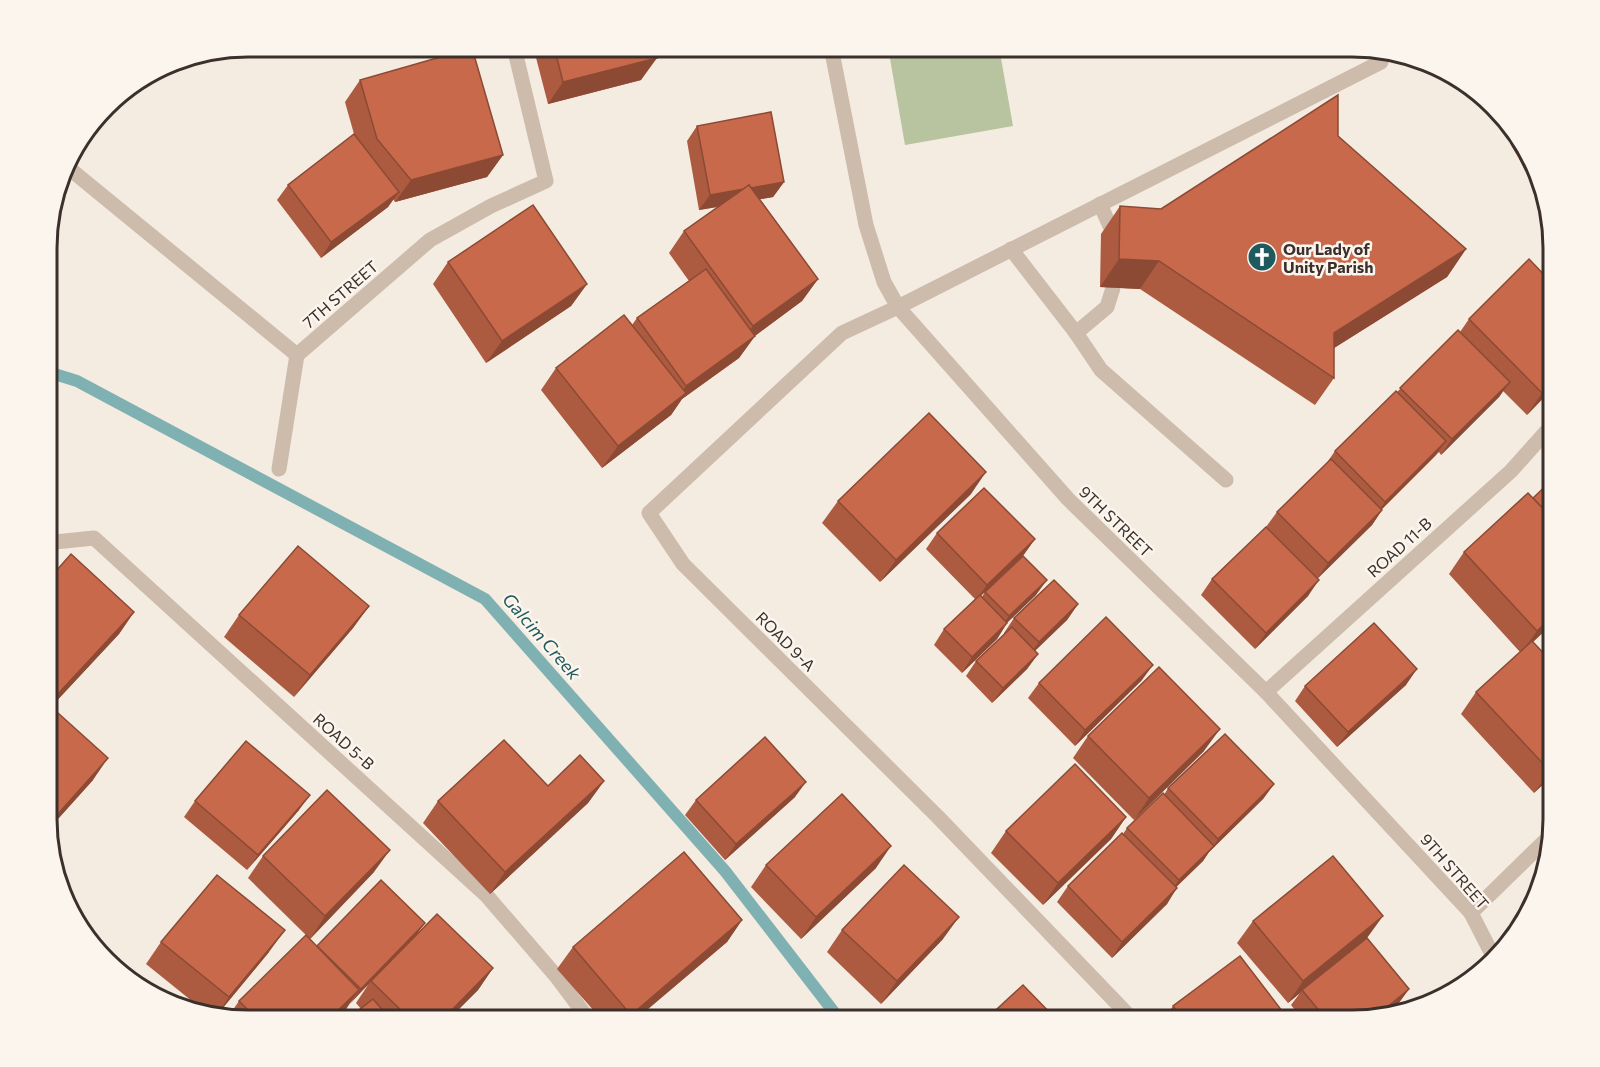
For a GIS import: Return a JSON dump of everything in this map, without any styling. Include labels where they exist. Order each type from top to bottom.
[{"type":"street","name":"7TH STREET","points":[[297,355],[430,240],[491,206],[546,181],[517,57]]},
{"type":"street","name":"9TH STREET","points":[[833,57],[866,225],[884,282],[898,307],[1068,499],[1266,693],[1471,913],[1490,951]]},
{"type":"street","points":[[898,307],[1381,62],[1379,59]]},
{"type":"street","points":[[74,171],[297,355],[279,469]]},
{"type":"street","points":[[1100,204],[1113,235]]},
{"type":"street","points":[[1011,249],[1076,333],[1101,370],[1226,480]]},
{"type":"street","points":[[1076,333],[1107,307],[1113,288]]},
{"type":"street","name":"ROAD 9-A","points":[[898,307],[842,333],[649,513],[683,564],[938,817],[1123,1010]]},
{"type":"street","name":"ROAD 11-B","points":[[1266,693],[1511,471],[1543,435]]},
{"type":"street","name":"ROAD 5-B","points":[[57,543],[94,538],[487,896],[556,976],[582,1010]]},
{"type":"street","points":[[1471,913],[1541,845]]},
{"type":"green space","points":[[890,57],[1001,57],[1013,126],[905,145]]},
{"type":"building","points":[[440,57],[475,57],[503,155],[411,180],[377,139],[360,80]]},
{"type":"building","points":[[557,57],[657,57],[657,58],[563,82]]},
{"type":"building","name":"Our Lady of Unity Parish","points":[[1338,95],[1338,136],[1466,249],[1334,333],[1334,378],[1159,261],[1119,259],[1120,206],[1161,209]]},
{"type":"building","points":[[771,112],[784,182],[751,188],[749,185],[744,189],[710,195],[697,126]]},
{"type":"building","points":[[354,134],[399,192],[331,242],[288,185]]},
{"type":"building","points":[[749,185],[818,279],[753,326],[684,231]]},
{"type":"building","points":[[533,205],[587,284],[502,341],[448,262]]},
{"type":"building","points":[[1529,259],[1543,274],[1542,393],[1469,319]]},
{"type":"building","points":[[706,269],[755,336],[686,386],[637,318]]},
{"type":"building","points":[[624,315],[686,393],[618,446],[556,368]]},
{"type":"building","points":[[1458,330],[1510,382],[1452,439],[1400,388]]},
{"type":"building","points":[[1396,391],[1446,441],[1385,502],[1335,451]]},
{"type":"building","points":[[929,413],[986,472],[896,560],[838,501]]},
{"type":"building","points":[[1331,459],[1382,510],[1328,563],[1277,512]]},
{"type":"building","points":[[984,488],[1035,539],[987,585],[937,533]]},
{"type":"building","points":[[1543,488],[1543,508],[1533,498]]},
{"type":"building","points":[[1528,493],[1543,509],[1543,625],[1537,631],[1464,552]]},
{"type":"building","points":[[1266,527],[1319,580],[1266,633],[1212,579]]},
{"type":"building","points":[[298,546],[369,606],[310,675],[239,615]]},
{"type":"building","points":[[71,554],[134,612],[57,695],[57,570]]},
{"type":"building","points":[[1023,556],[1047,580],[1009,616],[985,592]]},
{"type":"building","points":[[1054,580],[1078,604],[1039,642],[1014,618]]},
{"type":"building","points":[[980,595],[1007,623],[972,657],[944,629]]},
{"type":"building","points":[[1106,617],[1153,665],[1085,730],[1039,683]]},
{"type":"building","points":[[1374,623],[1417,669],[1348,732],[1305,686]]},
{"type":"building","points":[[1012,627],[1038,654],[1003,688],[976,661]]},
{"type":"building","points":[[1532,641],[1543,653],[1543,764],[1476,692]]},
{"type":"building","points":[[1159,667],[1220,729],[1149,798],[1088,736]]},
{"type":"building","points":[[57,712],[108,758],[57,815]]},
{"type":"building","points":[[1225,734],[1274,784],[1218,839],[1168,788]]},
{"type":"building","points":[[765,737],[806,782],[736,844],[696,800]]},
{"type":"building","points":[[504,740],[548,786],[580,755],[604,781],[505,872],[438,801]]},
{"type":"building","points":[[246,741],[310,795],[258,855],[195,801]]},
{"type":"building","points":[[1075,764],[1126,817],[1058,883],[1006,831]]},
{"type":"building","points":[[327,790],[390,850],[325,916],[263,856]]},
{"type":"building","points":[[1163,793],[1214,846],[1179,880],[1127,828]]},
{"type":"building","points":[[842,794],[891,846],[816,917],[766,865]]},
{"type":"building","points":[[1122,833],[1177,888],[1122,942],[1068,886]]},
{"type":"building","points":[[684,852],[742,920],[637,1010],[627,1010],[573,947]]},
{"type":"building","points":[[1333,856],[1383,916],[1303,981],[1253,921]]},
{"type":"building","points":[[904,865],[959,917],[897,981],[842,930]]},
{"type":"building","points":[[217,875],[285,930],[229,997],[161,942]]},
{"type":"building","points":[[381,880],[425,923],[361,989],[317,946]]},
{"type":"building","points":[[437,914],[493,968],[452,1010],[401,1010],[371,981]]},
{"type":"building","points":[[306,935],[359,990],[338,1010],[248,1010],[239,1001]]},
{"type":"building","points":[[1367,938],[1409,989],[1388,1006],[1365,1010],[1319,1010],[1302,990]]},
{"type":"building","points":[[1240,956],[1281,1010],[1176,1010],[1173,1006]]},
{"type":"building","points":[[1023,985],[1047,1010],[996,1010]]},
{"type":"building","points":[[373,999],[382,1010],[359,1010]]},
{"type":"waterway","name":"Galcim Creek","points":[[57,375],[77,381],[485,599],[725,871],[832,1010]]},
{"type":"place","name":"Our Lady of Unity Parish","points":[[1262,257]]}]
